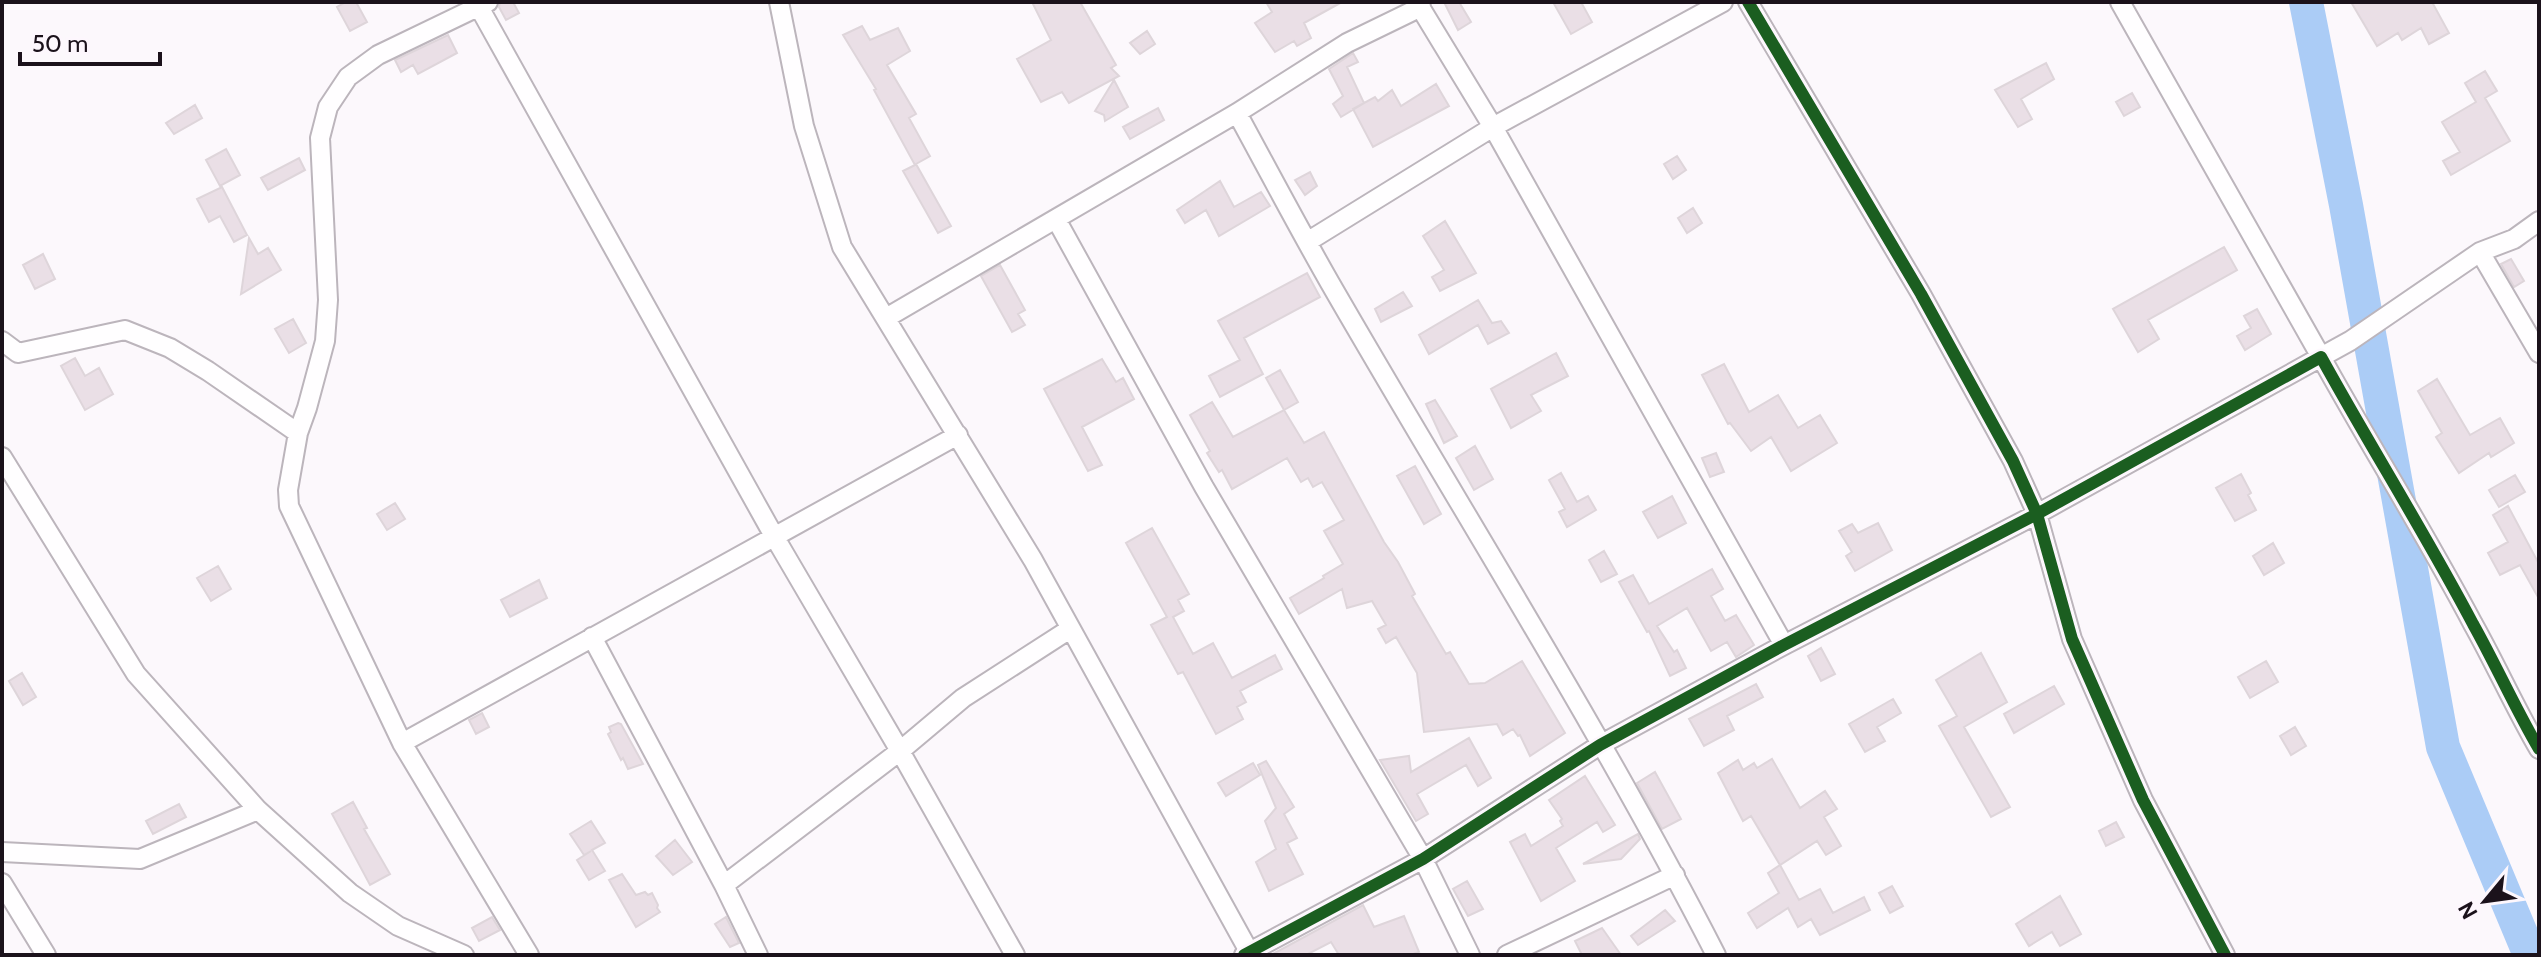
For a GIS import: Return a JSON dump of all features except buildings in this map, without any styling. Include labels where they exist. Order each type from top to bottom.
[{"type":"street","points":[[779,2],[804,126],[842,247],[1033,560],[1248,954],[1423,859],[1600,745],[1784,645],[2037,514],[2350,341],[2480,252],[2514,239],[2539,221]]},
{"type":"street","points":[[1307,242],[1493,127],[1723,2]]},
{"type":"street","points":[[1748,2],[1921,294],[2013,461],[2037,514],[2072,639],[2143,800],[2225,955]]},
{"type":"street","points":[[2120,2],[2474,625],[2539,749]]},
{"type":"street","points":[[886,318],[1237,113],[1347,43],[1419,4],[1493,127],[1784,645]]},
{"type":"street","points":[[529,955],[402,743],[289,506],[288,490],[298,433],[325,341],[328,300],[320,138],[328,107],[348,77],[378,55],[484,5],[774,536],[1015,955]]},
{"type":"street","points":[[1237,113],[1307,242],[1675,875],[1716,955]]},
{"type":"street","points":[[1056,219],[1204,487],[1423,859],[1470,955]]},
{"type":"street","points":[[2480,252],[2539,353]]},
{"type":"street","points":[[2,341],[18,353],[125,330],[170,348],[298,433]]},
{"type":"street","points":[[402,743],[958,435]]},
{"type":"street","points":[[2,457],[136,674],[258,810],[350,893],[398,926],[464,955]]},
{"type":"street","points":[[724,885],[900,751],[963,698],[1070,629]]},
{"type":"street","points":[[592,637],[758,955]]},
{"type":"street","points":[[2,852],[140,859],[258,810]]},
{"type":"street","points":[[1507,955],[1675,875]]},
{"type":"street","points":[[2,883],[46,955]]},
{"type":"waterway","points":[[2306,2],[2346,205],[2443,747],[2530,955]]},
{"type":"cycle path","points":[[1748,2],[1921,294],[2013,461],[2037,514],[2321,357],[2455,590],[2539,749]]},
{"type":"cycle path","points":[[1244,955],[1423,859],[1600,745],[1784,645],[2037,514],[2072,639],[2143,800],[2225,955]]}]
